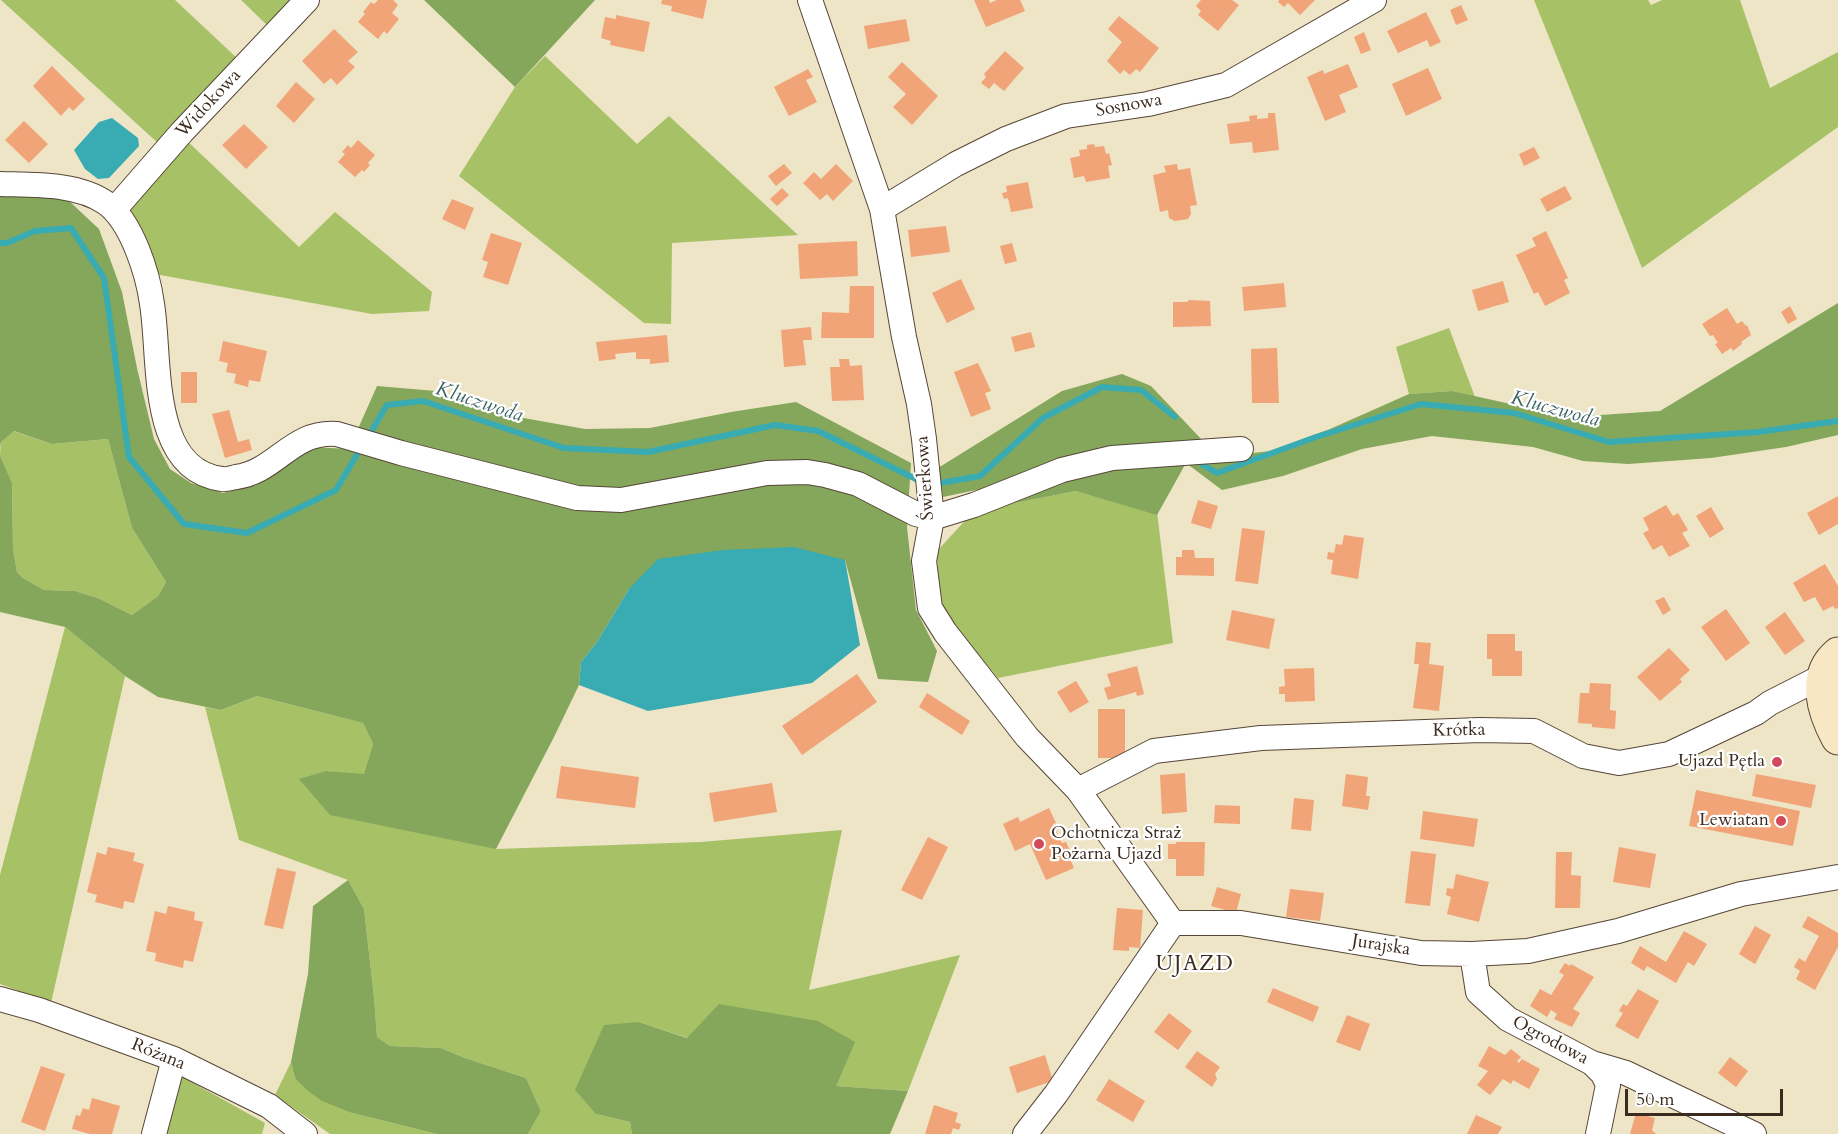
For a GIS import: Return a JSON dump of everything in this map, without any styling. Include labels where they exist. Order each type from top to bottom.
[{"type":"street","name":"Widokowa","points":[[114,210],[182,132],[307,0]]},
{"type":"street","name":"Świerkowa","points":[[810,0],[882,209],[904,337],[919,404],[932,518],[924,561],[930,608],[945,632],[1027,737],[1078,790],[1173,923]]},
{"type":"street","name":"Sosnowa","points":[[882,209],[966,159],[1006,139],[1066,116],[1148,104],[1226,85],[1374,0]]},
{"type":"street","points":[[0,184],[66,188],[92,195],[114,210],[122,220],[146,278],[153,305],[158,378],[170,435],[181,457],[190,465],[201,472],[223,479],[248,476],[301,440],[327,433],[577,498],[621,500],[767,472],[807,472],[858,484],[916,514],[932,518],[974,505],[1062,470],[1112,458],[1241,449]]},
{"type":"street","points":[[1831,665],[1822,694],[1838,738]]},
{"type":"street","name":"Krótka","points":[[1078,790],[1154,751],[1272,738],[1480,730],[1534,731],[1583,756],[1619,763],[1669,754],[1756,713],[1831,665]]},
{"type":"street","name":"Jurajska","points":[[1173,923],[1241,923],[1421,953],[1472,954],[1527,951],[1618,931],[1741,894],[1838,878]]},
{"type":"street","points":[[1025,1134],[1056,1094],[1173,923]]},
{"type":"street","name":"Ogrodowa","points":[[1472,954],[1478,992],[1508,1019],[1592,1063],[1604,1074],[1608,1085],[1598,1134]]},
{"type":"street","name":"Różana","points":[[0,999],[39,1010],[174,1059],[269,1106],[305,1134]]},
{"type":"street","points":[[154,1134],[174,1059]]},
{"type":"street","points":[[1592,1063],[1626,1073],[1754,1134]]},
{"type":"green space","points":[[1,0],[175,0],[238,59],[159,144]]},
{"type":"green space","points":[[241,0],[292,0],[268,26]]},
{"type":"green space","points":[[424,0],[595,0],[515,87]]},
{"type":"green space","points":[[1534,0],[1648,0],[1651,5],[1662,0],[1740,0],[1770,88],[1838,52],[1838,127],[1642,268]]},
{"type":"green space","points":[[545,56],[637,144],[669,116],[798,235],[672,243],[671,324],[644,323],[459,176],[515,87]]},
{"type":"green space","points":[[184,138],[299,247],[335,212],[432,292],[429,311],[372,314],[155,274],[129,215],[134,191]]},
{"type":"green space","points":[[0,188],[68,200],[99,229],[122,292],[154,439],[170,469],[191,483],[223,493],[257,485],[312,447],[349,449],[377,386],[436,391],[496,413],[585,429],[650,428],[796,402],[911,463],[907,527],[916,610],[937,651],[928,682],[878,679],[845,560],[629,589],[597,642],[581,662],[579,685],[496,849],[330,815],[299,779],[326,771],[364,774],[373,744],[363,723],[257,696],[221,710],[158,697],[125,676],[65,627],[0,612],[0,455],[12,483],[13,549],[17,572],[23,578],[44,590],[75,591],[98,598],[132,615],[158,596],[166,582],[132,528],[108,439],[52,444],[14,431],[1,442],[0,448]]},
{"type":"green space","points":[[1838,303],[1838,435],[1786,447],[1711,458],[1628,464],[1583,461],[1533,447],[1432,436],[1362,449],[1283,476],[1222,490],[1186,463],[1157,515],[1076,491],[974,511],[1072,473],[1271,451],[1330,429],[1409,394],[1452,391],[1560,415],[1585,416],[1660,411]]},
{"type":"green space","points":[[1449,328],[1475,397],[1452,391],[1409,394],[1396,347]]},
{"type":"green space","points":[[1122,374],[1151,386],[1204,442],[943,497],[938,468],[1062,391]]},
{"type":"green space","points":[[13,431],[52,444],[108,439],[132,528],[166,582],[158,596],[132,615],[98,598],[75,591],[44,590],[17,572],[13,549],[12,483],[0,455],[1,442]]},
{"type":"green space","points":[[1076,491],[1157,512],[1173,643],[998,678],[945,614],[938,585],[937,551],[974,511]]},
{"type":"green space","points":[[65,627],[125,676],[51,1003],[0,984],[0,875]]},
{"type":"green space","points":[[257,696],[363,723],[373,744],[364,775],[326,771],[496,849],[701,842],[842,830],[809,990],[960,955],[908,1091],[836,1086],[639,1022],[596,1114],[630,1122],[632,1134],[528,1134],[541,1111],[526,1078],[441,1048],[390,1046],[377,1037],[364,909],[348,880],[239,840],[205,707],[221,710]]},
{"type":"green space","points":[[348,880],[364,909],[377,1037],[390,1046],[441,1048],[526,1078],[541,1111],[528,1134],[437,1134],[352,1113],[322,1101],[295,1078],[291,1062],[308,974],[313,906]]},
{"type":"green space","points":[[719,1004],[818,1021],[855,1042],[836,1086],[908,1091],[890,1134],[632,1134],[630,1122],[596,1114],[575,1090],[604,1025],[639,1022],[687,1038]]},
{"type":"green space","points":[[291,1062],[295,1078],[352,1113],[437,1134],[330,1134],[275,1095]]},
{"type":"green space","points":[[179,1075],[265,1123],[262,1134],[164,1134]]},
{"type":"water","points":[[112,118],[138,138],[139,146],[109,178],[98,179],[85,169],[74,150],[99,122]]},
{"type":"water","points":[[794,547],[845,560],[860,645],[812,683],[648,711],[579,685],[581,662],[597,642],[629,589],[658,559],[723,550]]},
{"type":"building","points":[[378,0],[393,0],[398,5],[392,13],[399,19],[387,34],[384,31],[378,39],[358,22],[371,2],[374,4]]},
{"type":"building","points":[[662,0],[707,0],[703,19],[671,11],[672,6],[661,4]]},
{"type":"building","points":[[974,0],[989,0],[990,3],[997,0],[1020,0],[1025,11],[986,27]]},
{"type":"building","points":[[1201,0],[1232,0],[1239,5],[1218,31],[1198,15],[1201,11],[1196,6]]},
{"type":"building","points":[[1279,0],[1315,0],[1300,15],[1288,3],[1284,7],[1278,2]]},
{"type":"building","points":[[1461,5],[1468,20],[1456,25],[1450,10]]},
{"type":"building","points":[[1426,12],[1441,42],[1430,47],[1427,40],[1398,53],[1387,31]]},
{"type":"building","points":[[616,15],[650,22],[644,52],[610,45],[611,41],[601,38],[605,17],[616,19]]},
{"type":"building","points":[[1119,16],[1159,48],[1140,72],[1136,69],[1130,75],[1124,70],[1120,74],[1107,61],[1122,42],[1108,29]]},
{"type":"building","points":[[906,19],[910,41],[868,49],[864,26]]},
{"type":"building","points":[[334,29],[358,52],[348,61],[355,67],[337,85],[331,78],[324,84],[302,61]]},
{"type":"building","points":[[1364,32],[1371,50],[1361,54],[1354,37]]},
{"type":"building","points":[[1005,51],[1024,68],[1004,91],[994,83],[989,89],[981,83],[986,77],[984,74]]},
{"type":"building","points":[[902,62],[938,96],[912,125],[893,107],[906,94],[888,77]]},
{"type":"building","points":[[1348,64],[1358,87],[1339,95],[1346,112],[1325,121],[1307,77],[1323,70],[1324,74]]},
{"type":"building","points":[[52,66],[85,99],[73,111],[69,107],[61,116],[33,86]]},
{"type":"building","points":[[1428,68],[1442,99],[1406,116],[1392,84]]},
{"type":"building","points":[[808,69],[813,77],[806,80],[817,102],[789,116],[774,87]]},
{"type":"building","points":[[296,82],[315,99],[294,123],[276,106]]},
{"type":"building","points":[[1268,113],[1275,113],[1279,150],[1253,153],[1252,142],[1230,144],[1227,124],[1250,121],[1249,116],[1257,115],[1257,119],[1268,118]]},
{"type":"building","points":[[24,121],[48,144],[29,163],[5,140]]},
{"type":"building","points":[[244,124],[268,147],[246,169],[222,145]]},
{"type":"building","points":[[358,140],[375,155],[364,172],[362,170],[355,177],[338,162],[345,154],[342,152],[348,145],[351,148]]},
{"type":"building","points":[[1094,144],[1095,147],[1104,146],[1106,154],[1109,153],[1112,165],[1108,166],[1110,178],[1086,182],[1084,176],[1074,178],[1070,158],[1080,156],[1079,150],[1087,149],[1087,145]]},
{"type":"building","points":[[1534,147],[1540,158],[1524,166],[1519,154]]},
{"type":"building","points":[[784,164],[792,173],[776,186],[768,176]]},
{"type":"building","points":[[836,164],[853,181],[833,201],[827,194],[820,200],[803,183],[814,172],[821,179]]},
{"type":"building","points":[[1177,164],[1178,170],[1190,168],[1197,205],[1190,206],[1191,214],[1188,219],[1175,221],[1169,218],[1168,210],[1160,212],[1153,175],[1166,172],[1164,166]]},
{"type":"building","points":[[1028,182],[1033,208],[1011,212],[1008,198],[1004,199],[1002,193],[1007,192],[1006,186]]},
{"type":"building","points":[[1565,186],[1572,199],[1547,212],[1540,199]]},
{"type":"building","points":[[782,188],[789,195],[777,206],[770,199]]},
{"type":"building","points":[[452,199],[474,208],[465,230],[442,219]]},
{"type":"building","points":[[946,226],[950,252],[911,257],[908,230]]},
{"type":"building","points":[[1546,231],[1568,278],[1564,280],[1570,293],[1545,306],[1538,292],[1534,294],[1516,255],[1536,246],[1532,238]]},
{"type":"building","points":[[491,233],[522,243],[508,285],[483,277],[488,262],[482,260]]},
{"type":"building","points":[[857,241],[858,276],[800,279],[798,244]]},
{"type":"building","points":[[1012,243],[1017,261],[1005,264],[1000,246]]},
{"type":"building","points":[[961,279],[975,309],[947,323],[932,293]]},
{"type":"building","points":[[1503,281],[1509,302],[1478,311],[1472,290]]},
{"type":"building","points":[[1284,283],[1286,307],[1244,311],[1242,287]]},
{"type":"building","points":[[850,286],[874,286],[874,338],[821,338],[822,312],[849,313]]},
{"type":"building","points":[[1210,301],[1211,326],[1173,327],[1173,302]]},
{"type":"building","points":[[1790,306],[1797,319],[1788,324],[1781,312]]},
{"type":"building","points":[[1727,308],[1737,324],[1742,321],[1747,325],[1751,335],[1733,351],[1731,348],[1722,354],[1715,344],[1718,343],[1713,335],[1710,336],[1702,324]]},
{"type":"building","points":[[811,327],[812,340],[803,340],[806,365],[784,367],[781,330]]},
{"type":"building","points":[[1031,332],[1035,347],[1015,352],[1011,337]]},
{"type":"building","points":[[667,335],[669,362],[650,364],[650,359],[636,359],[636,352],[615,354],[616,359],[599,361],[596,342]]},
{"type":"building","points":[[223,341],[267,351],[260,382],[249,380],[248,387],[234,383],[236,374],[226,372],[228,363],[219,361]]},
{"type":"building","points":[[1277,348],[1279,403],[1252,403],[1251,349]]},
{"type":"building","points":[[839,359],[849,359],[850,366],[862,365],[864,400],[832,401],[830,367],[840,367]]},
{"type":"building","points":[[978,363],[991,391],[985,393],[991,409],[971,417],[954,372]]},
{"type":"building","points":[[181,372],[197,372],[197,403],[181,403]]},
{"type":"building","points":[[229,410],[238,442],[249,439],[252,450],[225,458],[212,414]]},
{"type":"building","points":[[1838,496],[1838,524],[1819,535],[1807,513]]},
{"type":"building","points":[[1198,500],[1218,506],[1211,529],[1191,523]]},
{"type":"building","points":[[1666,505],[1673,516],[1678,513],[1688,530],[1682,533],[1690,546],[1669,557],[1662,545],[1653,550],[1643,533],[1649,530],[1643,518]]},
{"type":"building","points":[[1711,507],[1724,529],[1710,538],[1696,516]]},
{"type":"building","points":[[1242,528],[1265,531],[1258,584],[1235,581]]},
{"type":"building","points":[[1344,535],[1364,538],[1358,579],[1331,574],[1333,560],[1327,559],[1328,552],[1334,553],[1336,544],[1342,545]]},
{"type":"building","points":[[1182,550],[1194,550],[1195,558],[1214,558],[1214,576],[1176,575],[1176,557],[1182,557]]},
{"type":"building","points":[[1825,564],[1838,586],[1838,608],[1835,609],[1833,606],[1823,611],[1815,597],[1804,602],[1793,583]]},
{"type":"building","points":[[1664,597],[1671,610],[1663,615],[1655,601]]},
{"type":"building","points":[[1726,609],[1750,643],[1726,661],[1701,627]]},
{"type":"building","points":[[1232,610],[1275,619],[1269,649],[1226,640]]},
{"type":"building","points":[[1785,612],[1805,641],[1785,655],[1765,627]]},
{"type":"building","points":[[1487,634],[1515,634],[1515,651],[1522,651],[1522,676],[1492,676],[1492,659],[1487,659]]},
{"type":"building","points":[[1416,642],[1431,643],[1429,664],[1444,666],[1439,711],[1413,708],[1419,664],[1414,664]]},
{"type":"building","points":[[1669,648],[1690,670],[1680,679],[1682,682],[1660,701],[1637,677]]},
{"type":"building","points":[[1137,666],[1144,694],[1137,696],[1136,692],[1108,700],[1104,688],[1111,686],[1107,674]]},
{"type":"building","points":[[1314,668],[1315,701],[1285,702],[1285,694],[1279,694],[1279,687],[1285,686],[1284,669]]},
{"type":"building","points":[[857,674],[877,702],[802,755],[782,726]]},
{"type":"building","points":[[1076,681],[1089,702],[1070,713],[1057,692]]},
{"type":"building","points":[[1590,683],[1611,684],[1610,710],[1616,711],[1615,729],[1578,723],[1580,693],[1589,693]]},
{"type":"building","points":[[927,693],[970,721],[962,735],[919,707]]},
{"type":"building","points":[[1098,709],[1125,709],[1125,758],[1098,758]]},
{"type":"building","points":[[561,766],[639,777],[635,808],[556,798]]},
{"type":"building","points":[[1185,773],[1187,812],[1162,814],[1160,775]]},
{"type":"building","points":[[1346,774],[1368,777],[1366,796],[1370,796],[1368,810],[1342,806]]},
{"type":"building","points":[[1756,774],[1816,785],[1811,808],[1752,796]]},
{"type":"building","points":[[772,783],[777,812],[714,822],[709,793]]},
{"type":"building","points":[[1696,790],[1800,811],[1793,846],[1689,826]]},
{"type":"building","points":[[1294,798],[1314,800],[1311,831],[1291,829]]},
{"type":"building","points":[[1215,805],[1240,806],[1240,824],[1214,823]]},
{"type":"building","name":"Ochotnicza Straż Pożarna Ujazd","points":[[1049,808],[1056,823],[1053,824],[1062,843],[1066,842],[1071,853],[1068,855],[1074,868],[1046,880],[1030,844],[1015,851],[1003,824],[1018,817],[1020,822]]},
{"type":"building","points":[[1423,811],[1478,819],[1474,847],[1420,839]]},
{"type":"building","points":[[928,837],[948,847],[922,900],[901,890]]},
{"type":"building","points":[[1176,842],[1205,842],[1204,876],[1176,876],[1176,859],[1168,859],[1168,844],[1176,844]]},
{"type":"building","points":[[108,847],[135,853],[133,861],[144,864],[134,903],[124,901],[123,909],[95,902],[97,895],[87,892],[97,852],[106,855]]},
{"type":"building","points":[[1619,847],[1656,854],[1650,888],[1613,882]]},
{"type":"building","points":[[1411,851],[1436,854],[1430,906],[1405,903]]},
{"type":"building","points":[[1556,852],[1572,852],[1571,875],[1581,876],[1580,908],[1555,908]]},
{"type":"building","points":[[277,868],[296,872],[283,929],[264,925]]},
{"type":"building","points":[[1456,874],[1489,882],[1479,922],[1447,914],[1451,897],[1446,895],[1447,888],[1453,889]]},
{"type":"building","points":[[1217,887],[1241,894],[1236,913],[1211,906]]},
{"type":"building","points":[[1290,889],[1324,893],[1320,921],[1286,917]]},
{"type":"building","points":[[168,906],[195,912],[194,920],[203,922],[193,962],[184,960],[183,968],[155,961],[156,953],[146,951],[155,911],[166,914]]},
{"type":"building","points":[[1117,908],[1143,910],[1140,948],[1129,947],[1129,951],[1113,950]]},
{"type":"building","points":[[1808,916],[1838,933],[1838,947],[1815,990],[1796,979],[1800,971],[1794,967],[1799,958],[1805,962],[1819,936],[1802,927]]},
{"type":"building","points":[[1755,926],[1771,935],[1755,964],[1739,954]]},
{"type":"building","points":[[1684,931],[1707,944],[1694,966],[1688,962],[1676,983],[1647,966],[1644,971],[1631,963],[1640,946],[1666,962]]},
{"type":"building","points":[[1565,963],[1594,977],[1573,1009],[1580,1013],[1572,1027],[1554,1019],[1557,1014],[1551,1010],[1547,1017],[1530,1006],[1540,989],[1551,995],[1564,975],[1559,972]]},
{"type":"building","points":[[1273,988],[1319,1007],[1313,1022],[1267,1002]]},
{"type":"building","points":[[1638,989],[1659,1001],[1638,1039],[1615,1026],[1623,1013],[1619,1011],[1623,1004],[1627,1006]]},
{"type":"building","points":[[1169,1013],[1192,1031],[1178,1050],[1154,1032]]},
{"type":"building","points":[[1347,1015],[1370,1024],[1360,1051],[1336,1042]]},
{"type":"building","points":[[1489,1046],[1505,1055],[1511,1049],[1521,1057],[1517,1061],[1519,1063],[1522,1059],[1540,1069],[1529,1089],[1513,1080],[1511,1084],[1503,1079],[1490,1095],[1477,1085],[1488,1071],[1478,1066]]},
{"type":"building","points":[[1197,1051],[1220,1067],[1215,1074],[1217,1079],[1212,1087],[1185,1067]]},
{"type":"building","points":[[1045,1055],[1053,1081],[1017,1093],[1009,1067]]},
{"type":"building","points":[[1730,1057],[1748,1071],[1736,1087],[1718,1073]]},
{"type":"building","points":[[41,1066],[65,1074],[45,1131],[21,1122]]},
{"type":"building","points":[[1109,1079],[1145,1101],[1133,1122],[1096,1100]]},
{"type":"building","points":[[92,1098],[120,1106],[112,1134],[90,1134],[72,1129],[76,1115],[80,1116],[83,1108],[89,1110]]},
{"type":"building","points":[[934,1105],[958,1113],[955,1122],[961,1124],[959,1130],[953,1128],[951,1134],[925,1134]]},
{"type":"building","points":[[1636,1113],[1655,1118],[1652,1130],[1656,1134],[1630,1134]]},
{"type":"building","points":[[1476,1115],[1502,1127],[1498,1134],[1467,1134]]},
{"type":"waterway","name":"Kluczwoda","points":[[0,243],[7,243],[35,231],[71,228],[104,278],[129,457],[184,524],[247,533],[336,490],[362,446]]},
{"type":"waterway","name":"Kluczwoda","points":[[940,483],[980,476],[1043,418],[1102,387],[1141,390],[1175,417]]},
{"type":"waterway","name":"Kluczwoda","points":[[368,437],[387,405],[423,401],[564,448],[648,452],[775,425],[818,431],[918,480]]},
{"type":"waterway","name":"Kluczwoda","points":[[1203,465],[1217,473],[1316,437],[1421,404],[1514,413],[1609,442],[1758,432],[1838,421]]},
{"type":"place","name":"Ujazd Pętla","points":[[1777,762]]},
{"type":"place","name":"Lewiatan","points":[[1781,821]]},
{"type":"place","name":"Ochotnicza Straż Pożarna Ujazd","points":[[1039,844]]},
{"type":"district","name":"UJAZD","points":[[1195,965]]}]
